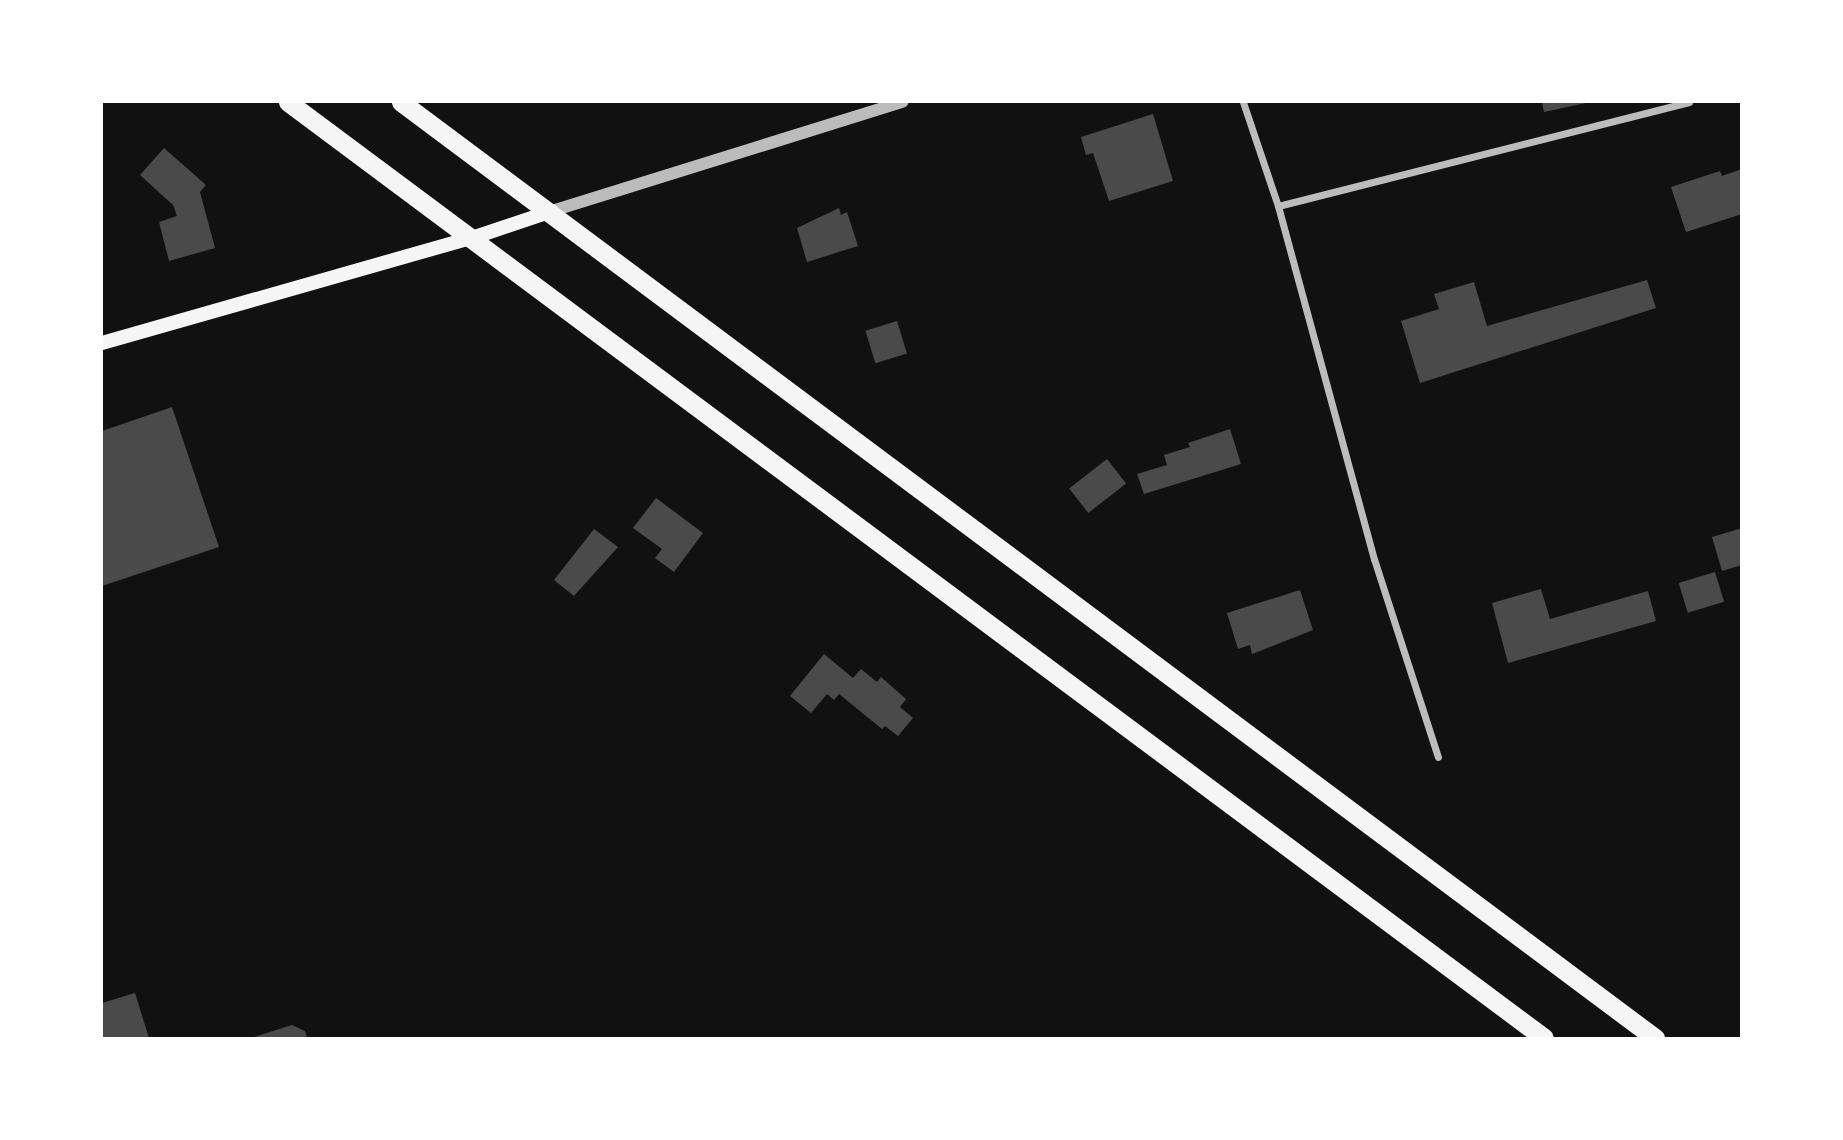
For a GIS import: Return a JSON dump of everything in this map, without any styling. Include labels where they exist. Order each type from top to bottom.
[{"type":"highway","points":[[289,102],[475,237],[1544,1038]]},
{"type":"highway","points":[[401,102],[552,211],[1655,1038]]},
{"type":"main road","points":[[102,343],[475,237],[552,211]]},
{"type":"street","points":[[552,211],[902,102]]},
{"type":"street","points":[[1243,102],[1278,206],[1370,546],[1438,757]]},
{"type":"street","points":[[1278,206],[1689,102]]},
{"type":"building","points":[[1542,102],[1586,102],[1586,103],[1544,112]]},
{"type":"building","points":[[1153,114],[1173,181],[1109,201],[1093,153],[1086,155],[1081,137]]},
{"type":"building","points":[[164,148],[206,185],[200,192],[215,248],[169,261],[159,222],[177,216],[173,205],[140,175]]},
{"type":"building","points":[[1742,169],[1742,214],[1686,232],[1671,187],[1720,171],[1722,176]]},
{"type":"building","points":[[839,208],[841,215],[847,212],[858,246],[807,262],[797,228]]},
{"type":"building","points":[[1647,280],[1656,308],[1420,383],[1401,321],[1439,309],[1434,294],[1474,282],[1487,326]]},
{"type":"building","points":[[897,321],[907,354],[875,363],[865,331]]},
{"type":"building","points":[[172,407],[219,547],[102,586],[102,431]]},
{"type":"building","points":[[1230,429],[1241,464],[1144,494],[1137,474],[1167,465],[1164,455],[1190,447],[1188,443]]},
{"type":"building","points":[[1107,459],[1126,483],[1088,513],[1069,489]]},
{"type":"building","points":[[656,498],[703,533],[674,572],[655,558],[662,549],[633,528]]},
{"type":"building","points":[[1742,528],[1742,565],[1722,571],[1712,537]]},
{"type":"building","points":[[594,529],[618,547],[574,596],[554,580]]},
{"type":"building","points":[[1715,572],[1724,602],[1688,613],[1679,583]]},
{"type":"building","points":[[1541,589],[1550,619],[1648,591],[1656,621],[1508,663],[1492,603]]},
{"type":"building","points":[[1300,590],[1313,630],[1252,654],[1250,645],[1238,649],[1227,613]]},
{"type":"building","points":[[824,654],[853,678],[861,669],[877,682],[881,677],[906,699],[900,707],[913,718],[898,736],[885,726],[882,729],[839,694],[834,700],[827,694],[811,713],[790,696]]},
{"type":"building","points":[[135,993],[149,1038],[102,1038],[102,1003]]},
{"type":"building","points":[[292,1025],[305,1031],[307,1038],[251,1038]]}]
